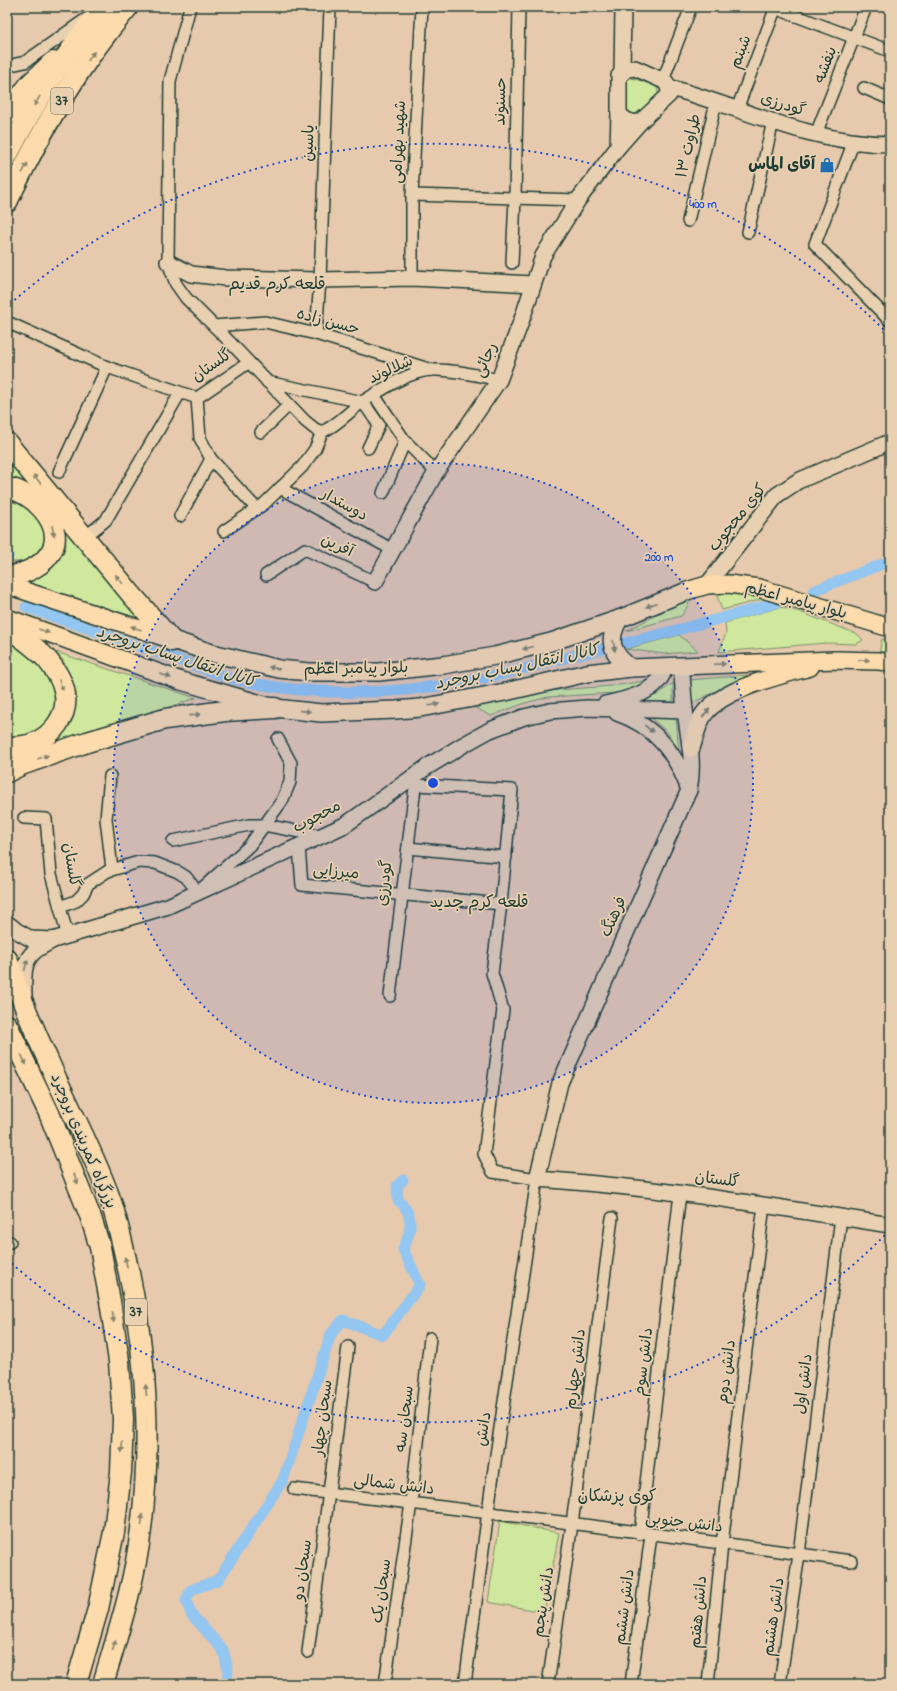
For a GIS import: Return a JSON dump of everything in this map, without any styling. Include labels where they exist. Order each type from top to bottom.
[{"type":"highway","name":"37","points":[[7,156],[46,87],[82,34],[103,7]]},
{"type":"highway","name":"37","points":[[7,202],[56,111],[79,72],[128,7]]},
{"type":"highway","points":[[7,115],[30,84],[82,34]]},
{"type":"highway","points":[[7,442],[131,594],[172,640]]},
{"type":"highway","points":[[7,488],[18,490],[40,506],[46,513],[53,526],[54,536],[53,548],[45,559],[29,571],[7,577]]},
{"type":"highway","points":[[7,628],[34,647],[49,662],[66,696],[65,707],[55,728],[34,743],[24,746],[7,747]]},
{"type":"highway","points":[[7,772],[21,765],[87,742],[164,719],[225,711],[275,708]]},
{"type":"highway","name":"بزرگراه کمربندی بروجرد","points":[[7,960],[47,1058],[98,1168],[109,1196],[123,1244],[133,1294],[146,1383],[148,1443],[141,1531],[132,1579],[103,1684]]},
{"type":"highway","name":"بزرگراه کمربندی بروجرد","points":[[7,1024],[49,1113],[91,1218],[100,1247],[119,1361],[123,1419],[121,1472],[114,1532],[98,1608],[76,1684]]},
{"type":"main road","name":"بلوار پیامبر اعظم","points":[[7,585],[172,640],[248,663],[279,669],[309,672],[379,672],[443,665],[495,656],[551,642],[619,618],[687,591],[707,585],[729,584],[759,588],[890,628]]},
{"type":"main road","points":[[7,618],[181,682],[275,708],[321,713],[420,708],[505,692],[587,673],[631,668],[835,660],[872,660],[890,663]]},
{"type":"main road","points":[[619,618],[614,627],[612,644],[614,652],[631,668]]},
{"type":"main road","points":[[691,748],[699,723],[704,713],[723,698],[757,683],[835,660]]},
{"type":"street","points":[[7,66],[25,62],[103,7]]},
{"type":"street","points":[[190,7],[170,81],[168,262],[176,284],[186,298],[289,405],[315,429],[326,431],[302,467],[264,504],[256,508],[224,532]]},
{"type":"street","name":"یاسین","points":[[316,334],[320,280],[330,7]]},
{"type":"street","name":"شهید بهرامی","points":[[412,278],[412,195],[422,7]]},
{"type":"street","name":"حسنوند","points":[[512,263],[515,198],[519,7]]},
{"type":"street","points":[[622,73],[623,7]]},
{"type":"street","points":[[619,113],[629,121],[635,123],[641,121],[669,95],[665,84],[691,7]]},
{"type":"street","name":"بنفشه","points":[[816,134],[866,7]]},
{"type":"street","points":[[775,8],[890,51]]},
{"type":"street","name":"شبنم","points":[[737,109],[775,8]]},
{"type":"street","points":[[618,147],[619,76],[627,69],[635,68],[665,84]]},
{"type":"street","name":"گودرزی","points":[[665,84],[816,134],[854,141],[890,144]]},
{"type":"street","points":[[864,88],[890,99]]},
{"type":"street","name":"طراوت ۱۳","points":[[688,221],[716,102]]},
{"type":"street","name":"رجائی","points":[[375,582],[436,472],[499,380],[521,322],[543,256],[578,200],[618,147],[641,121]]},
{"type":"street","points":[[748,232],[773,121]]},
{"type":"street","points":[[854,141],[815,244],[890,321]]},
{"type":"street","points":[[412,195],[578,200]]},
{"type":"street","points":[[168,262],[191,274],[207,277],[320,280],[412,278],[533,284]]},
{"type":"street","points":[[7,322],[107,367],[197,398],[200,438],[211,459],[256,508]]},
{"type":"street","name":"حسن زاده","points":[[214,326],[265,322],[316,334],[432,370]]},
{"type":"street","name":"گلستان","points":[[197,398],[248,362]]},
{"type":"street","points":[[59,472],[107,367]]},
{"type":"street","name":"شلالوند","points":[[326,431],[363,402],[391,384],[432,370],[499,380]]},
{"type":"street","points":[[267,382],[363,402],[379,425],[368,448]]},
{"type":"street","points":[[85,537],[106,520],[180,392]]},
{"type":"street","points":[[374,395],[405,441],[436,472]]},
{"type":"street","points":[[261,432],[289,405]]},
{"type":"street","points":[[383,492],[405,441]]},
{"type":"street","name":"کوی محجوب","points":[[707,585],[778,495],[798,481],[890,442]]},
{"type":"street","points":[[180,516],[211,459]]},
{"type":"street","name":"دوستدار","points":[[280,488],[393,550]]},
{"type":"street","name":"آفرین","points":[[266,575],[305,549],[375,582]]},
{"type":"street","points":[[587,708],[613,702],[642,692],[656,684],[673,666]]},
{"type":"street","name":"فرهنگ","points":[[537,1179],[560,1083],[689,790],[692,776],[691,748],[685,711],[673,666]]},
{"type":"street","points":[[587,708],[685,711]]},
{"type":"street","points":[[587,708],[617,713],[633,718],[647,727],[657,736],[671,754],[689,790]]},
{"type":"street","name":"محجوب","points":[[53,940],[68,937],[168,906],[345,825],[416,780],[463,745],[497,727],[524,717],[550,711],[587,708]]},
{"type":"street","points":[[60,907],[76,901],[83,894],[88,884],[112,869],[139,862],[155,863],[182,874],[198,892],[250,846],[282,801],[290,782],[291,763],[278,739]]},
{"type":"street","points":[[110,776],[106,819],[112,869]]},
{"type":"street","points":[[416,780],[512,790],[501,904],[492,973],[503,1010],[484,1154],[493,1172],[537,1179]]},
{"type":"street","name":"گودرزی","points":[[390,996],[416,780]]},
{"type":"street","name":"گلستان","points":[[24,818],[46,819],[51,874],[68,937]]},
{"type":"street","points":[[173,841],[249,825],[264,825],[322,836]]},
{"type":"street","name":"میرزایی","points":[[299,847],[302,885],[501,904]]},
{"type":"street","points":[[408,848],[506,857]]},
{"type":"street","points":[[7,923],[17,932],[31,939],[53,940]]},
{"type":"street","points":[[24,1003],[24,974],[29,957],[53,940]]},
{"type":"street","name":"گلستان","points":[[537,1179],[616,1186],[764,1204],[890,1225]]},
{"type":"street","name":"دانش","points":[[465,1684],[493,1474],[537,1179]]},
{"type":"street","name":"دانش سوم","points":[[646,1534],[680,1194]]},
{"type":"street","name":"دانش دوم","points":[[722,1544],[764,1204]]},
{"type":"street","name":"دانش اول","points":[[799,1554],[841,1217]]},
{"type":"street","name":"دانش چهارم","points":[[572,1524],[612,1218]]},
{"type":"street","name":"سبحان سه","points":[[411,1503],[430,1338]]},
{"type":"street","name":"سبحان چهار","points":[[329,1493],[348,1347]]},
{"type":"street","name":"دانش شمالی","points":[[294,1489],[489,1512]]},
{"type":"street","name":"سبحان دو","points":[[308,1652],[329,1493]]},
{"type":"street","name":"سبحان یک","points":[[385,1684],[411,1503]]},
{"type":"street","name":"دانش جنوبی","points":[[489,1512],[851,1561]]},
{"type":"street","name":"دانش پنجم","points":[[548,1684],[572,1524]]},
{"type":"street","name":"دانش ششم","points":[[631,1684],[646,1534]]},
{"type":"street","name":"دانش هفتم","points":[[708,1684],[722,1544]]},
{"type":"street","name":"دانش هشتم","points":[[780,1684],[799,1554]]},
{"type":"green space","points":[[629,77],[656,86],[658,91],[657,95],[639,116],[631,115],[627,111],[625,90]]},
{"type":"green space","points":[[7,453],[147,621],[29,583],[53,564],[63,553],[66,545],[64,529],[56,513],[7,480]]},
{"type":"green space","points":[[7,500],[33,511],[37,515],[43,527],[45,540],[44,546],[41,552],[34,558],[22,561],[7,562]]},
{"type":"green space","points":[[715,590],[770,597],[722,610]]},
{"type":"green space","points":[[692,596],[681,616],[626,631]]},
{"type":"green space","points":[[781,607],[800,612],[857,634],[863,640],[856,644],[826,643],[719,652],[726,633],[725,623]]},
{"type":"green space","points":[[679,635],[698,651],[664,654],[626,649]]},
{"type":"green space","points":[[7,636],[34,657],[55,688],[58,707],[43,726],[31,734],[16,738],[7,738]]},
{"type":"green space","points":[[882,639],[890,641],[890,656],[879,654]]},
{"type":"green space","points":[[56,652],[196,698],[7,761],[7,755],[42,746],[71,679],[63,660]]},
{"type":"green space","points":[[750,675],[690,704],[688,680]]},
{"type":"green space","points":[[647,680],[633,690],[616,693],[548,697],[525,703],[491,716],[474,707],[540,692],[611,686]]},
{"type":"green space","points":[[673,683],[673,702],[634,702],[657,695]]},
{"type":"green space","points":[[650,717],[676,718],[679,752],[668,733]]},
{"type":"green space","points":[[500,1521],[559,1533],[544,1612],[488,1602]]},
{"type":"waterway","name":"کانال انتقال پساب بروجرد","points":[[813,591],[890,561]]},
{"type":"waterway","name":"کانال انتقال پساب بروجرد","points":[[26,607],[230,678],[290,689],[352,692],[413,689],[487,678],[776,603]]},
{"type":"waterway","points":[[227,1684],[228,1669],[223,1650],[191,1614],[186,1600],[191,1590],[218,1580],[283,1480],[331,1334],[343,1320],[383,1335],[420,1285],[403,1249],[410,1229],[407,1211],[398,1200],[397,1186],[403,1180]]},
{"type":"place","name":"آقای الماس","points":[[827,165]]},
{"type":"district","name":"قلعه کرم قدیم","points":[[277,284]]},
{"type":"district","name":"قلعه کرم جدید","points":[[479,902]]},
{"type":"district","name":"کوی پزشکان","points":[[617,1496]]}]
